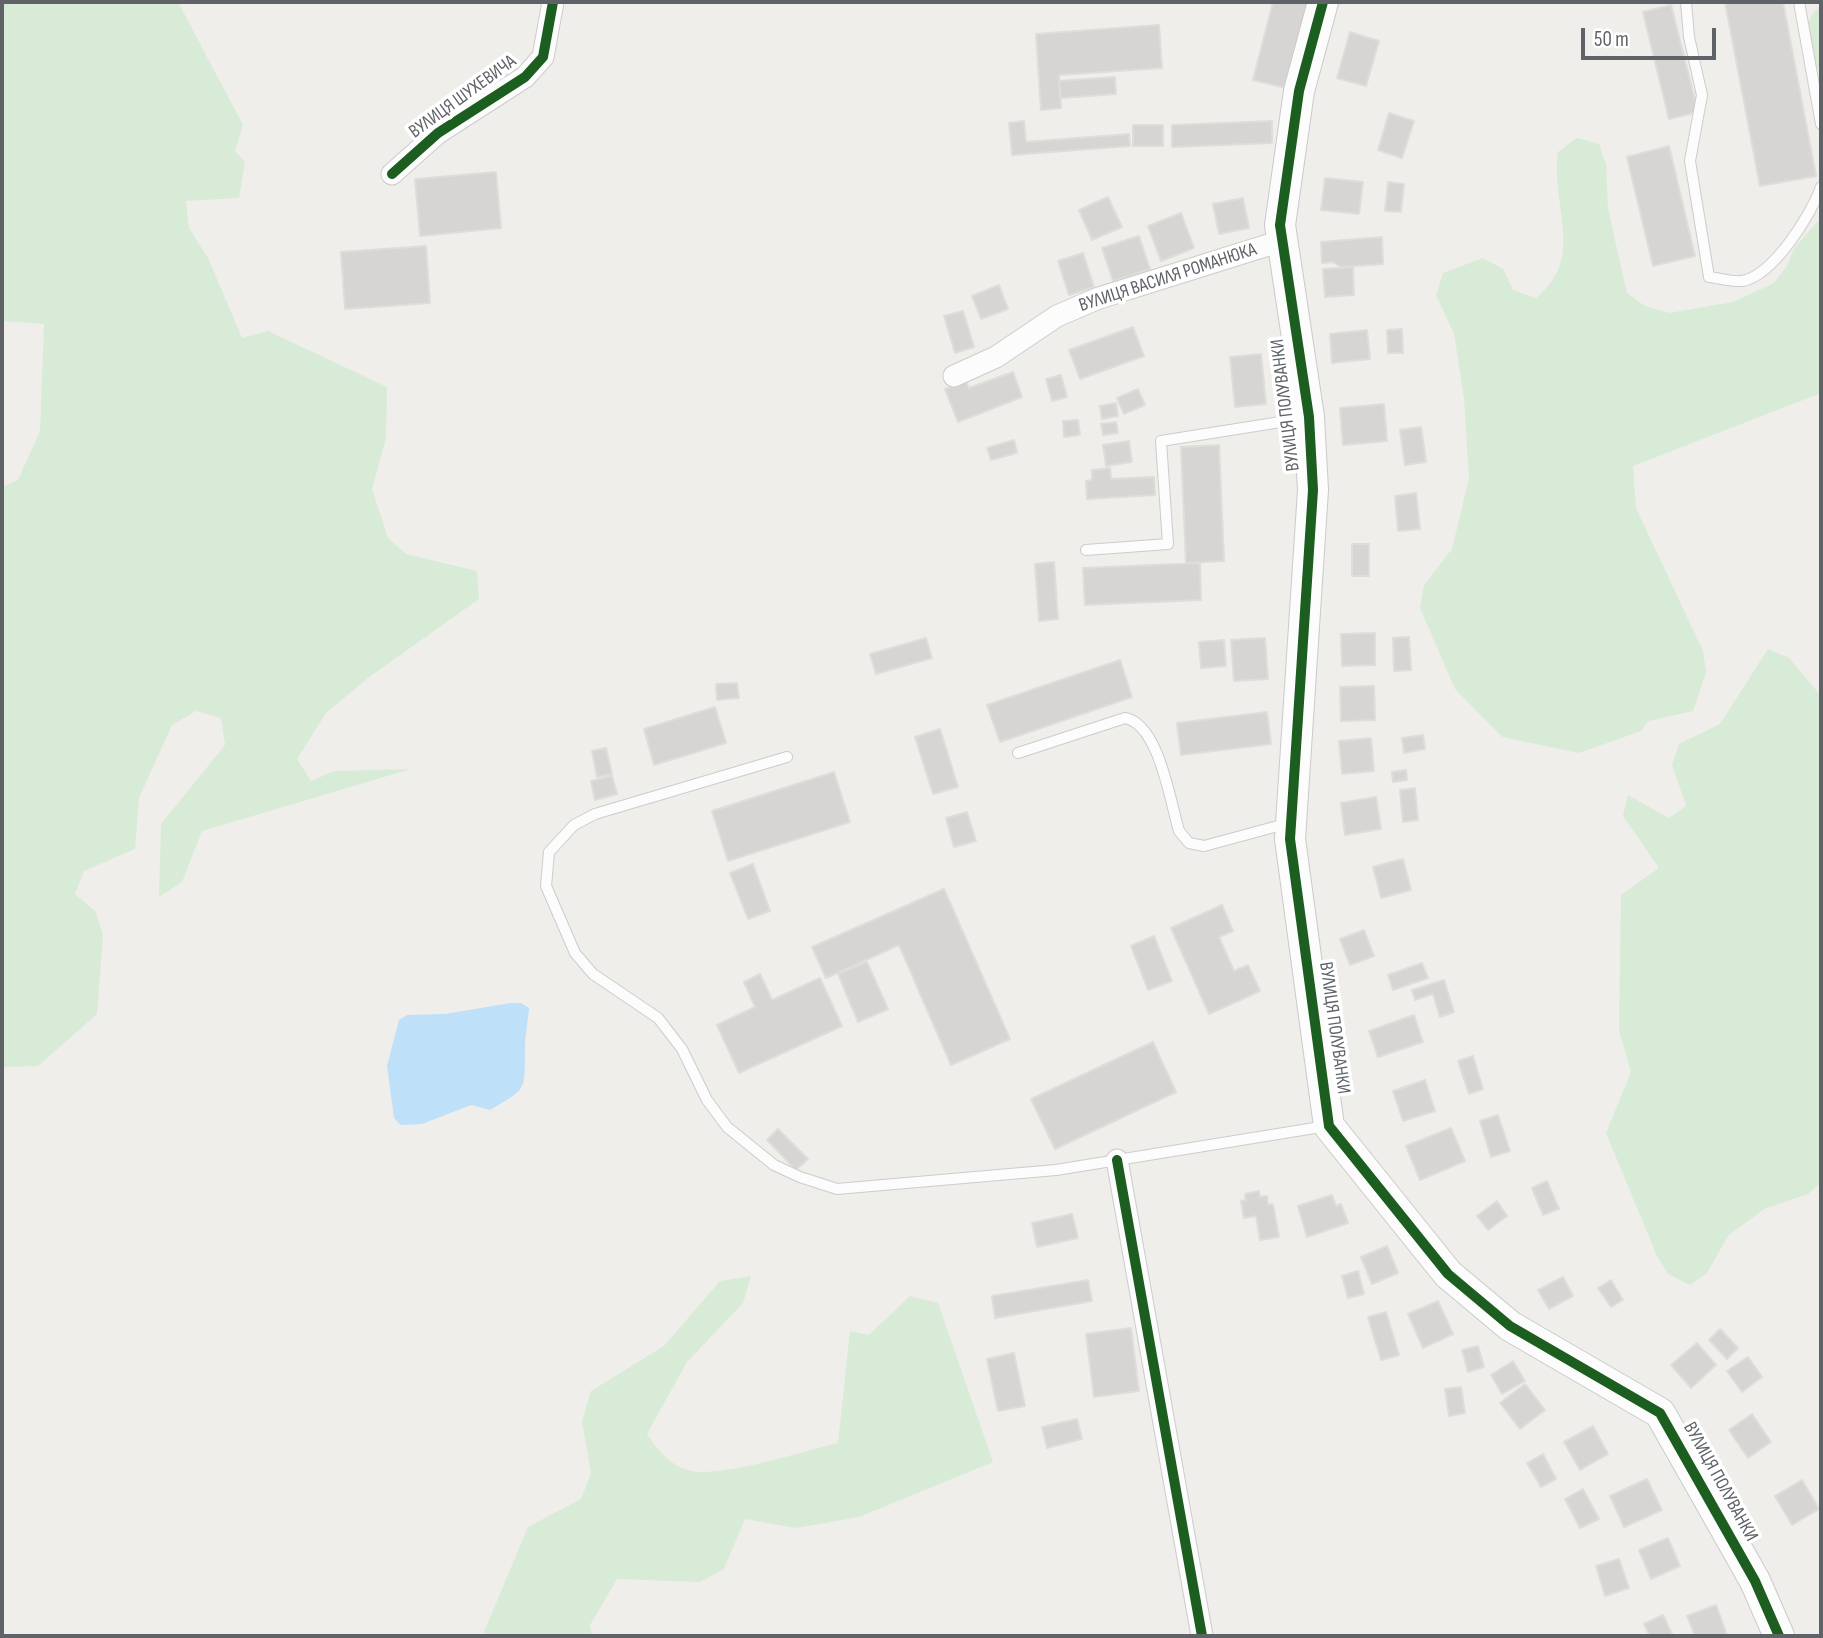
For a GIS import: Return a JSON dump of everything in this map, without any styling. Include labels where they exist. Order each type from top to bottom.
[{"type":"street","name":"ВУЛИЦЯ ШУХЕВИЧА","points":[[392,174],[438,133],[524,77],[543,57],[553,2]]},
{"type":"street","name":"ВУЛИЦЯ ВАСИЛЯ РОМАНЮКА","points":[[954,376],[996,357],[1057,316],[1099,298],[1281,241],[1280,225],[1299,91],[1323,2]]},
{"type":"street","name":"ВУЛИЦЯ ПОЛУВАНКИ","points":[[1281,241],[1309,418],[1313,490],[1290,839],[1329,1126],[1448,1274],[1510,1326],[1660,1413],[1755,1581],[1779,1636]]},
{"type":"street","points":[[1117,1160],[1202,1636]]},
{"type":"lane","points":[[1686,2],[1689,37],[1702,95],[1690,161],[1709,277],[1741,281],[1761,274],[1798,230],[1815,203],[1821,187]]},
{"type":"lane","points":[[1799,2],[1821,124]]},
{"type":"lane","points":[[1086,550],[1168,544],[1161,441],[1309,418]]},
{"type":"lane","points":[[1017,753],[1125,718],[1134,719],[1151,738],[1179,831],[1189,843],[1204,846],[1292,823]]},
{"type":"lane","points":[[787,757],[595,814],[557,839],[548,852],[546,886],[575,953],[593,974],[659,1018],[682,1049],[707,1100],[727,1127],[774,1165],[837,1189],[1056,1170],[1329,1126]]},
{"type":"green space","points":[[2,2],[178,2],[243,125],[235,151],[245,162],[239,198],[186,201],[189,228],[208,258],[242,338],[268,331],[387,387],[386,438],[372,489],[388,538],[406,554],[477,571],[479,599],[368,678],[326,713],[297,759],[311,781],[334,771],[411,769],[202,831],[182,882],[159,897],[161,824],[225,745],[221,718],[196,711],[172,725],[139,798],[135,849],[84,871],[75,894],[95,911],[103,935],[97,1014],[38,1066],[2,1067],[2,487],[18,480],[40,431],[44,324],[2,321]]},
{"type":"green space","points":[[1821,4],[1821,72],[1805,49],[1804,26]]},
{"type":"green space","points":[[1577,138],[1599,144],[1606,164],[1608,209],[1627,293],[1645,306],[1669,313],[1733,302],[1774,283],[1787,266],[1795,247],[1821,218],[1821,393],[1633,466],[1636,508],[1703,651],[1706,672],[1693,711],[1648,721],[1641,731],[1579,753],[1502,737],[1455,689],[1420,608],[1424,585],[1452,549],[1469,478],[1464,399],[1454,334],[1436,295],[1443,273],[1483,258],[1503,269],[1513,290],[1536,298],[1551,282],[1560,265],[1563,230],[1558,192],[1558,152]]},
{"type":"green space","points":[[1768,649],[1789,658],[1821,696],[1821,1182],[1808,1194],[1764,1209],[1728,1236],[1707,1273],[1690,1285],[1668,1274],[1657,1256],[1606,1133],[1631,1072],[1619,1030],[1621,895],[1659,868],[1623,816],[1628,795],[1669,818],[1686,806],[1672,765],[1679,744],[1720,724]]},
{"type":"green space","points":[[751,1276],[743,1303],[687,1362],[647,1434],[671,1462],[684,1469],[706,1472],[764,1462],[838,1443],[850,1331],[869,1335],[910,1296],[938,1303],[993,1462],[859,1517],[796,1528],[745,1519],[724,1569],[700,1582],[617,1579],[590,1625],[592,1636],[487,1636],[484,1632],[528,1527],[581,1499],[591,1473],[582,1421],[591,1391],[664,1346],[720,1281]]},
{"type":"water","points":[[521,1003],[529,1008],[524,1080],[518,1092],[490,1110],[471,1105],[422,1124],[401,1125],[394,1118],[387,1066],[399,1020],[407,1015],[445,1014]]},
{"type":"building","points":[[1273,2],[1308,2],[1286,88],[1253,80]]},
{"type":"building","points":[[1725,2],[1783,2],[1816,176],[1760,186]]},
{"type":"building","points":[[1671,5],[1698,112],[1669,119],[1643,12]]},
{"type":"building","points":[[1159,25],[1162,68],[1059,75],[1061,108],[1041,110],[1036,34]]},
{"type":"building","points":[[1350,32],[1379,41],[1366,86],[1337,78]]},
{"type":"building","points":[[1115,77],[1116,94],[1061,98],[1059,81]]},
{"type":"building","points":[[1389,113],[1414,121],[1402,158],[1378,150]]},
{"type":"building","points":[[1024,121],[1026,142],[1129,134],[1130,146],[1012,155],[1009,123]]},
{"type":"building","points":[[1272,121],[1272,143],[1172,147],[1172,125]]},
{"type":"building","points":[[1133,125],[1163,125],[1163,146],[1133,146]]},
{"type":"building","points":[[1669,146],[1695,256],[1653,266],[1627,157]]},
{"type":"building","points":[[496,172],[501,228],[420,236],[415,179]]},
{"type":"building","points":[[1325,178],[1363,182],[1359,214],[1321,210]]},
{"type":"building","points":[[1388,182],[1404,184],[1401,212],[1385,211]]},
{"type":"building","points":[[1108,197],[1122,227],[1092,240],[1079,210]]},
{"type":"building","points":[[1243,198],[1249,228],[1219,234],[1213,204]]},
{"type":"building","points":[[1181,213],[1194,248],[1161,261],[1148,226]]},
{"type":"building","points":[[1139,236],[1150,269],[1113,281],[1102,248]]},
{"type":"building","points":[[1382,237],[1383,264],[1341,267],[1333,262],[1322,263],[1321,242]]},
{"type":"building","points":[[426,246],[430,303],[345,309],[341,252]]},
{"type":"building","points":[[1083,253],[1094,287],[1069,295],[1058,261]]},
{"type":"building","points":[[1353,267],[1354,295],[1325,297],[1323,269]]},
{"type":"building","points":[[999,285],[1008,309],[981,319],[972,296]]},
{"type":"building","points":[[963,311],[974,347],[955,353],[944,316]]},
{"type":"building","points":[[1133,327],[1144,356],[1080,379],[1069,350]]},
{"type":"building","points":[[1402,329],[1403,353],[1388,353],[1387,330]]},
{"type":"building","points":[[1367,330],[1370,359],[1332,363],[1330,334]]},
{"type":"building","points":[[1261,354],[1266,404],[1235,407],[1230,357]]},
{"type":"building","points":[[1013,372],[1022,397],[958,422],[945,389],[966,381],[969,388]]},
{"type":"building","points":[[1061,375],[1067,397],[1052,401],[1046,379]]},
{"type":"building","points":[[1138,389],[1145,405],[1124,414],[1117,398]]},
{"type":"building","points":[[1116,403],[1118,416],[1102,419],[1100,406]]},
{"type":"building","points":[[1384,404],[1387,441],[1343,445],[1340,408]]},
{"type":"building","points":[[1078,420],[1080,435],[1064,437],[1063,421]]},
{"type":"building","points":[[1116,422],[1118,433],[1103,435],[1101,424]]},
{"type":"building","points":[[1421,427],[1426,462],[1405,465],[1400,430]]},
{"type":"building","points":[[1014,440],[1017,453],[991,460],[987,448]]},
{"type":"building","points":[[1129,441],[1132,462],[1106,466],[1103,445]]},
{"type":"building","points":[[1219,445],[1224,561],[1186,563],[1181,447]]},
{"type":"building","points":[[1110,468],[1111,479],[1154,477],[1155,495],[1087,499],[1086,481],[1092,480],[1092,470]]},
{"type":"building","points":[[1416,493],[1420,529],[1398,531],[1395,496]]},
{"type":"building","points":[[1352,544],[1369,544],[1369,576],[1352,576]]},
{"type":"building","points":[[1054,562],[1058,619],[1039,621],[1035,564]]},
{"type":"building","points":[[1200,563],[1201,600],[1085,605],[1083,568]]},
{"type":"building","points":[[1375,633],[1375,665],[1342,666],[1341,634]]},
{"type":"building","points":[[1409,637],[1411,670],[1394,671],[1393,638]]},
{"type":"building","points":[[926,638],[932,658],[876,674],[870,654]]},
{"type":"building","points":[[1265,638],[1268,679],[1234,681],[1231,640]]},
{"type":"building","points":[[1224,640],[1226,666],[1201,668],[1199,642]]},
{"type":"building","points":[[1120,660],[1132,697],[1000,742],[987,705]]},
{"type":"building","points":[[737,683],[739,698],[717,700],[716,684]]},
{"type":"building","points":[[1374,686],[1375,720],[1341,721],[1340,687]]},
{"type":"building","points":[[715,707],[726,743],[654,765],[644,729]]},
{"type":"building","points":[[1267,712],[1271,744],[1181,755],[1177,723]]},
{"type":"building","points":[[940,729],[958,787],[933,794],[915,737]]},
{"type":"building","points":[[1423,735],[1425,749],[1404,753],[1402,738]]},
{"type":"building","points":[[1371,738],[1374,771],[1342,774],[1339,741]]},
{"type":"building","points":[[606,748],[612,774],[597,777],[592,751]]},
{"type":"building","points":[[1406,770],[1407,780],[1393,782],[1392,772]]},
{"type":"building","points":[[834,772],[850,822],[728,861],[712,811]]},
{"type":"building","points":[[612,776],[617,794],[595,800],[591,781]]},
{"type":"building","points":[[1415,788],[1418,820],[1403,822],[1400,790]]},
{"type":"building","points":[[1376,797],[1381,829],[1345,835],[1341,803]]},
{"type":"building","points":[[967,812],[976,841],[954,847],[946,818]]},
{"type":"building","points":[[1403,859],[1411,890],[1381,898],[1373,867]]},
{"type":"building","points":[[753,864],[770,911],[748,919],[730,873]]},
{"type":"building","points":[[944,889],[1010,1039],[951,1065],[899,945],[826,978],[812,947]]},
{"type":"building","points":[[1222,905],[1233,931],[1219,937],[1234,971],[1248,965],[1260,991],[1209,1014],[1171,928]]},
{"type":"building","points":[[1364,930],[1374,956],[1350,965],[1340,939]]},
{"type":"building","points":[[1154,936],[1172,981],[1148,990],[1131,946]]},
{"type":"building","points":[[867,962],[888,1009],[858,1022],[838,974]]},
{"type":"building","points":[[1422,963],[1428,978],[1393,990],[1388,975]]},
{"type":"building","points":[[760,974],[772,1000],[820,978],[842,1026],[739,1073],[717,1025],[755,1007],[744,982]]},
{"type":"building","points":[[1444,980],[1454,1012],[1440,1017],[1433,994],[1415,1000],[1412,990]]},
{"type":"building","points":[[1414,1015],[1423,1042],[1378,1057],[1369,1031]]},
{"type":"building","points":[[1153,1042],[1176,1092],[1055,1149],[1031,1099]]},
{"type":"building","points":[[1473,1056],[1483,1089],[1469,1094],[1458,1061]]},
{"type":"building","points":[[1425,1080],[1435,1111],[1403,1121],[1393,1091]]},
{"type":"building","points":[[1498,1115],[1510,1151],[1491,1157],[1480,1121]]},
{"type":"building","points":[[1451,1128],[1465,1161],[1420,1180],[1406,1146]]},
{"type":"building","points":[[778,1129],[808,1159],[796,1170],[767,1140]]},
{"type":"building","points":[[1547,1181],[1559,1209],[1543,1215],[1532,1188]]},
{"type":"building","points":[[1259,1191],[1260,1197],[1267,1196],[1268,1205],[1273,1204],[1279,1237],[1260,1240],[1256,1216],[1244,1218],[1241,1201],[1246,1200],[1245,1194]]},
{"type":"building","points":[[1332,1195],[1336,1206],[1341,1204],[1348,1223],[1307,1237],[1298,1206]]},
{"type":"building","points":[[1497,1201],[1507,1216],[1488,1230],[1477,1216]]},
{"type":"building","points":[[1072,1214],[1078,1238],[1037,1247],[1032,1223]]},
{"type":"building","points":[[1387,1246],[1398,1273],[1372,1284],[1361,1257]]},
{"type":"building","points":[[1358,1271],[1364,1294],[1348,1298],[1342,1276]]},
{"type":"building","points":[[1563,1277],[1573,1296],[1549,1309],[1538,1290]]},
{"type":"building","points":[[1088,1280],[1092,1301],[995,1318],[992,1296]]},
{"type":"building","points":[[1611,1280],[1623,1300],[1611,1307],[1598,1288]]},
{"type":"building","points":[[1438,1301],[1453,1334],[1423,1348],[1408,1314]]},
{"type":"building","points":[[1386,1312],[1399,1355],[1381,1360],[1368,1317]]},
{"type":"building","points":[[1131,1328],[1139,1391],[1094,1397],[1086,1334]]},
{"type":"building","points":[[1720,1329],[1738,1348],[1727,1359],[1709,1340]]},
{"type":"building","points":[[1697,1343],[1716,1365],[1691,1388],[1671,1365]]},
{"type":"building","points":[[1478,1346],[1484,1367],[1468,1372],[1462,1350]]},
{"type":"building","points":[[1014,1353],[1025,1406],[998,1411],[987,1359]]},
{"type":"building","points":[[1748,1357],[1762,1377],[1742,1392],[1727,1371]]},
{"type":"building","points":[[1513,1361],[1525,1381],[1502,1394],[1491,1375]]},
{"type":"building","points":[[1525,1384],[1545,1410],[1520,1429],[1500,1403]]},
{"type":"building","points":[[1461,1387],[1465,1413],[1449,1416],[1445,1389]]},
{"type":"building","points":[[1752,1414],[1771,1442],[1748,1458],[1729,1430]]},
{"type":"building","points":[[1077,1419],[1082,1439],[1047,1448],[1042,1427]]},
{"type":"building","points":[[1593,1426],[1608,1454],[1580,1470],[1564,1442]]},
{"type":"building","points":[[1543,1454],[1556,1479],[1541,1487],[1527,1463]]},
{"type":"building","points":[[1647,1479],[1662,1510],[1624,1527],[1610,1496]]},
{"type":"building","points":[[1802,1480],[1819,1509],[1792,1525],[1775,1496]]},
{"type":"building","points":[[1583,1489],[1599,1519],[1580,1528],[1565,1499]]},
{"type":"building","points":[[1668,1538],[1680,1566],[1651,1579],[1639,1550]]},
{"type":"building","points":[[1619,1559],[1629,1588],[1605,1596],[1596,1566]]},
{"type":"building","points":[[1716,1605],[1727,1635],[1695,1636],[1687,1616]]},
{"type":"building","points":[[1663,1615],[1673,1636],[1650,1636],[1644,1624]]},
{"type":"cycle path","points":[[392,174],[438,133],[525,77],[543,57],[553,2]]},
{"type":"cycle path","points":[[1323,2],[1299,91],[1280,225],[1309,417],[1313,490],[1290,839],[1329,1126],[1448,1274],[1510,1326],[1660,1413],[1755,1581],[1779,1636]]},
{"type":"cycle path","points":[[1117,1160],[1202,1636]]}]
